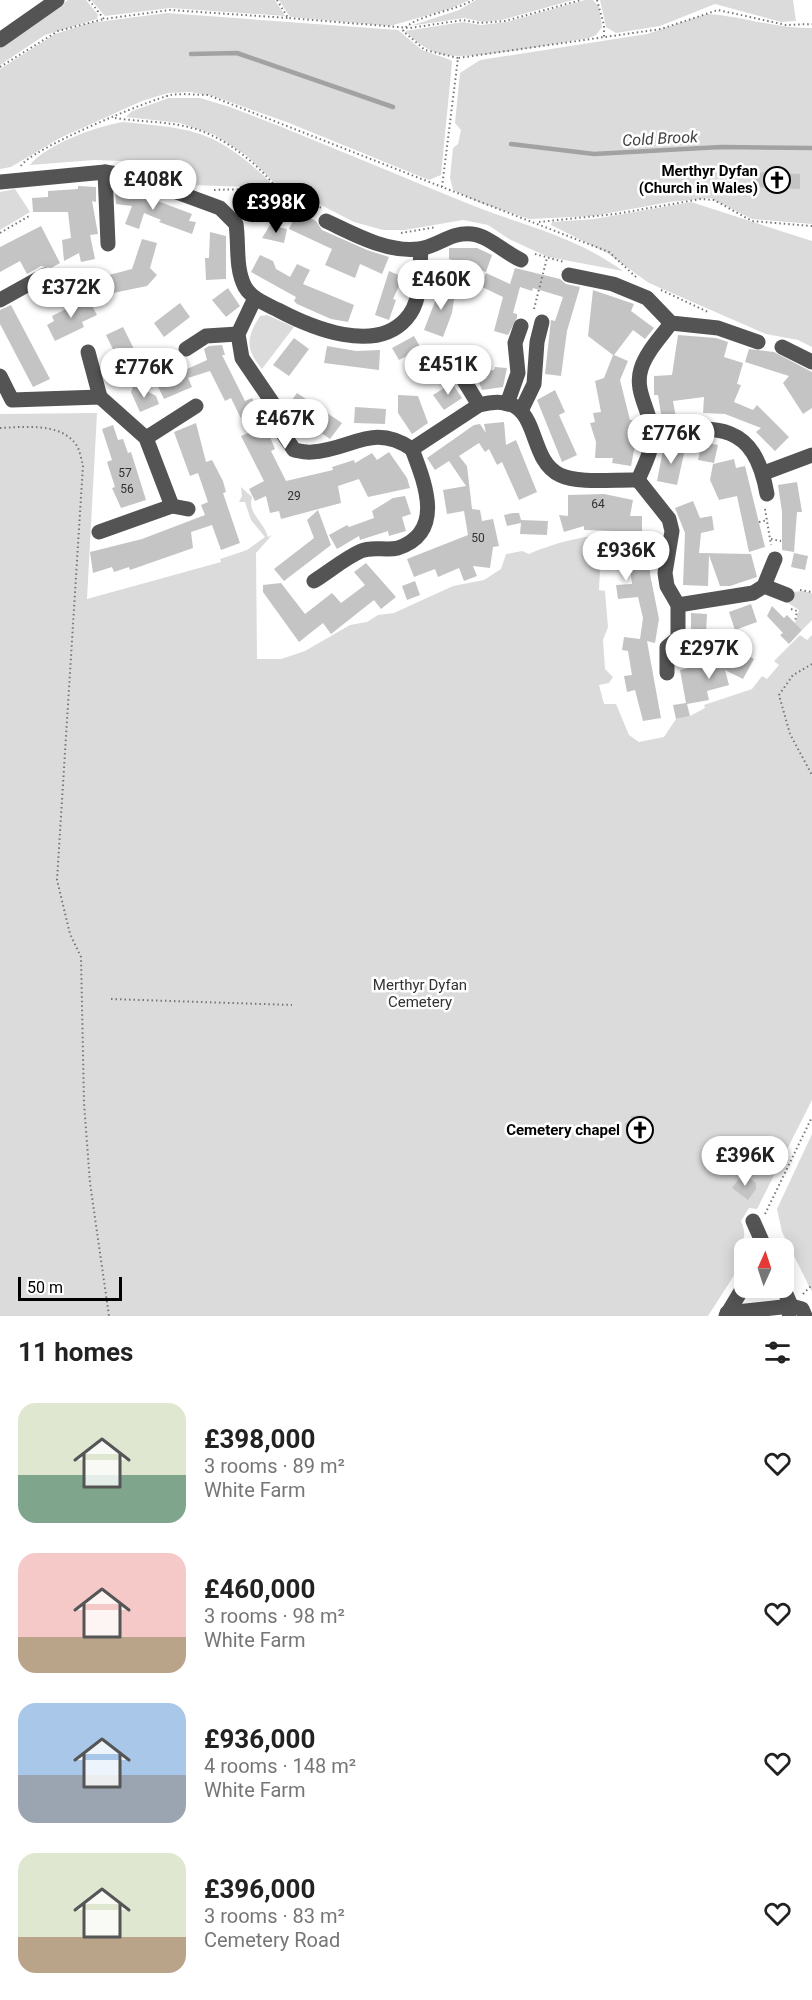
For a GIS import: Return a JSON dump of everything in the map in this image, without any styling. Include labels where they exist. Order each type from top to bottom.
[{"type":"street","points":[[0,40],[57,0]]},
{"type":"street","points":[[5,180],[105,171],[136,177],[220,208],[236,224],[238,265],[245,287],[255,298],[302,323],[345,334],[371,335],[390,332],[407,319],[419,297],[421,249]]},
{"type":"street","points":[[105,171],[108,244]]},
{"type":"street","points":[[326,221],[387,246],[421,249],[459,234],[474,234],[521,260]]},
{"type":"street","points":[[0,300],[45,275]]},
{"type":"street","points":[[569,275],[613,284],[647,298],[671,323],[718,328],[758,342]]},
{"type":"street","points":[[255,298],[238,334],[242,358],[274,405],[280,429],[294,450],[313,453],[375,436],[398,440],[412,449],[427,491],[428,517],[418,535],[398,548],[363,549],[314,581]]},
{"type":"street","points":[[514,408],[534,384],[537,342],[542,322]]},
{"type":"street","points":[[638,480],[648,458],[653,433],[640,392],[640,371],[645,359],[671,323]]},
{"type":"street","points":[[514,408],[518,373],[515,343],[521,326]]},
{"type":"street","points":[[186,349],[206,336],[238,334]]},
{"type":"street","points":[[782,347],[812,362]]},
{"type":"street","points":[[88,352],[100,397],[146,438],[172,506]]},
{"type":"street","points":[[460,374],[480,405]]},
{"type":"street","points":[[0,376],[12,400],[100,397]]},
{"type":"street","points":[[412,449],[480,405],[490,402],[514,408],[534,430],[542,459],[549,468],[561,476],[581,480],[638,480]]},
{"type":"street","points":[[146,438],[196,406]]},
{"type":"street","points":[[653,433],[707,428],[733,433],[752,449],[764,473],[767,494]]},
{"type":"street","points":[[764,473],[812,455]]},
{"type":"street","points":[[638,480],[669,519],[672,531],[665,573],[667,586],[678,604],[678,638]]},
{"type":"street","points":[[99,532],[172,506],[188,509]]},
{"type":"street","points":[[678,604],[705,599],[731,598],[753,592],[764,586],[775,559]]},
{"type":"street","points":[[764,586],[787,595]]},
{"type":"street","points":[[678,638],[694,648],[719,649]]},
{"type":"street","points":[[667,673],[666,647],[678,638]]},
{"type":"street","points":[[753,1221],[761,1238]]},
{"type":"street","points":[[726,1315],[737,1298]]},
{"type":"street","points":[[726,1315],[802,1309],[805,1316]]},
{"type":"path","points":[[89,0],[104,19]]},
{"type":"path","points":[[277,0],[288,18]]},
{"type":"path","points":[[473,0],[453,10],[408,23],[403,31],[425,50],[458,58],[661,29],[718,10],[786,25],[812,24]]},
{"type":"path","points":[[0,67],[44,37],[104,19],[170,10],[405,27],[463,20],[480,23],[505,21],[580,0]]},
{"type":"path","points":[[597,0],[604,25],[604,38]]},
{"type":"path","points":[[442,187],[458,58]]},
{"type":"path","points":[[5,180],[24,161],[41,149],[114,118],[140,104],[174,94],[208,95],[609,252],[634,274],[639,282]]},
{"type":"path","points":[[114,118],[181,125],[200,130],[232,148],[252,163],[281,193]]},
{"type":"path","points":[[536,223],[714,200],[752,221],[812,226]]},
{"type":"path","points":[[0,233],[30,215]]},
{"type":"path","points":[[534,306],[548,258]]},
{"type":"path","points":[[0,428],[46,428],[66,435],[77,446],[83,465],[57,880],[70,934],[81,957],[84,1103],[90,1183],[109,1316]]},
{"type":"path","points":[[767,494],[763,500],[771,539],[771,553],[775,559]]},
{"type":"path","points":[[759,522],[768,520]]},
{"type":"path","points":[[771,539],[781,541]]},
{"type":"path","points":[[812,664],[793,675],[779,695],[790,734],[812,775]]},
{"type":"path","points":[[111,999],[292,1005]]},
{"type":"path","points":[[772,1200],[812,1117]]},
{"type":"green space","points":[[68,0],[86,0],[98,15],[97,19],[45,35],[0,65],[0,48]]},
{"type":"green space","points":[[91,0],[275,0],[285,16],[170,8],[105,16]]},
{"type":"green space","points":[[279,0],[470,0],[449,9],[390,26],[290,17]]},
{"type":"green space","points":[[476,0],[573,0],[502,20],[483,22],[464,18],[410,26],[459,10]]},
{"type":"green space","points":[[585,0],[593,0],[599,7],[602,27],[596,35],[589,38],[491,54],[453,56],[430,50],[405,31],[463,22],[481,25],[506,22]]},
{"type":"green space","points":[[600,0],[793,0],[796,21],[781,22],[715,4],[660,26],[616,33],[606,27]]},
{"type":"green space","points":[[167,13],[398,30],[422,50],[452,61],[441,175],[429,180],[289,123],[213,96],[190,92],[168,93],[142,101],[60,138],[11,167],[0,169],[0,69],[55,34],[89,23]]},
{"type":"green space","points":[[707,14],[785,27],[812,28],[812,224],[752,219],[710,198],[670,202],[593,216],[529,219],[478,202],[453,190],[450,178],[453,148],[458,144],[461,130],[455,123],[460,73],[480,60],[647,34]]},
{"type":"green space","points":[[169,98],[200,98],[230,107],[474,206],[568,240],[623,271],[548,257],[509,239],[488,225],[463,220],[405,230],[383,230],[354,222],[315,202],[282,190],[247,156],[215,135],[180,123],[126,117],[132,111]]},
{"type":"green space","points":[[123,122],[178,128],[208,137],[238,154],[265,177],[274,188],[192,185],[123,161],[94,160],[30,165],[60,143],[100,127]]},
{"type":"green space","points":[[15,189],[30,212],[0,230],[0,192]]},
{"type":"green space","points":[[691,202],[812,241],[812,347],[798,340],[766,334],[649,283],[607,253],[551,225],[552,222],[594,219]]},
{"type":"green space","points":[[267,315],[294,327],[262,369],[256,362],[249,343],[260,316]]},
{"type":"green space","name":"Merthyr Dyfan Cemetery","points":[[97,413],[87,599],[221,562],[220,559],[247,550],[265,537],[251,520],[245,502],[239,502],[242,496],[241,487],[252,497],[254,513],[268,537],[272,535],[256,553],[257,659],[281,659],[305,651],[350,625],[367,622],[378,615],[394,613],[453,586],[484,580],[501,569],[506,554],[522,551],[529,554],[569,540],[591,536],[610,536],[609,546],[605,545],[601,549],[599,590],[605,591],[608,627],[603,640],[605,669],[613,677],[609,683],[599,685],[604,704],[616,704],[629,735],[639,742],[664,737],[676,719],[690,716],[705,708],[704,705],[752,689],[762,676],[767,679],[779,665],[774,661],[800,635],[807,640],[812,635],[812,1100],[757,1209],[749,1208],[741,1221],[744,1238],[734,1238],[734,1275],[708,1316],[0,1316],[0,414]]},
{"type":"green space","points":[[791,592],[812,593],[812,620],[802,630],[795,623],[799,610],[785,601]]},
{"type":"green space","points":[[812,1134],[812,1292],[794,1256],[794,1238],[785,1238],[777,1209]]},
{"type":"building","name":"Merthyr Dyfan (Church in Wales)","points":[[754,172],[800,174],[800,189],[753,187]]},
{"type":"building","points":[[78,186],[96,187],[96,202],[92,201],[98,234],[90,235],[95,259],[81,262],[79,253],[64,261],[62,240],[71,238],[68,212],[33,212],[32,198],[48,197],[48,191],[78,189]]},
{"type":"building","points":[[115,190],[131,191],[192,214],[189,221],[196,222],[192,234],[159,222],[161,220],[144,213],[139,229],[125,224],[132,206],[116,204]]},
{"type":"building","points":[[250,205],[268,206],[267,220],[249,219]]},
{"type":"building","points":[[297,212],[316,221],[322,230],[389,257],[382,274],[360,264],[355,278],[325,265],[332,249],[289,229]]},
{"type":"building","points":[[270,225],[287,229],[284,243],[262,238]]},
{"type":"building","points":[[41,226],[60,263],[51,268],[41,266],[27,274],[20,261],[0,272],[0,247]]},
{"type":"building","points":[[210,232],[226,236],[226,279],[206,280],[205,258],[209,258]]},
{"type":"building","points":[[142,239],[157,243],[150,268],[157,275],[147,286],[113,293],[109,275],[132,269]]},
{"type":"building","points":[[449,248],[477,248],[492,255],[486,272],[449,259]]},
{"type":"building","points":[[260,255],[273,261],[276,269],[290,277],[297,264],[310,270],[303,284],[354,305],[348,322],[331,319],[297,304],[294,301],[296,297],[251,272]]},
{"type":"building","points":[[515,268],[560,279],[566,284],[580,287],[567,331],[561,376],[545,374],[551,320],[555,321],[563,297],[533,288],[532,291],[520,287],[513,313],[517,314],[517,318],[508,335],[494,331],[503,297],[480,286],[486,273],[510,284]]},
{"type":"building","points":[[389,271],[403,277],[393,299],[396,300],[389,320],[375,315]]},
{"type":"building","points":[[438,285],[456,287],[452,313],[443,337],[424,330],[436,299]]},
{"type":"building","points":[[228,288],[240,306],[226,317],[212,300]]},
{"type":"building","points":[[593,290],[634,304],[631,311],[654,328],[645,339],[633,330],[614,355],[628,361],[620,380],[630,420],[634,420],[636,440],[631,466],[612,463],[613,458],[595,458],[596,442],[590,423],[595,422],[593,413],[601,412],[595,381],[604,378],[613,355],[588,336]]},
{"type":"building","points":[[88,298],[97,315],[82,322],[84,327],[55,341],[47,325],[54,321],[52,316]]},
{"type":"building","points":[[180,303],[190,317],[164,337],[154,323]]},
{"type":"building","points":[[11,305],[50,379],[33,387],[0,324],[0,310]]},
{"type":"building","points":[[123,327],[141,363],[124,372],[106,335]]},
{"type":"building","points":[[678,335],[716,338],[728,342],[724,357],[743,363],[737,384],[741,385],[734,402],[753,410],[757,405],[789,437],[775,451],[756,432],[761,428],[725,414],[703,413],[704,397],[673,401],[676,418],[662,420],[658,395],[654,395],[654,376],[672,375]]},
{"type":"building","points":[[414,336],[424,354],[411,361],[407,356],[399,360],[392,348]]},
{"type":"building","points":[[294,338],[309,349],[289,376],[273,365]]},
{"type":"building","points":[[222,345],[225,355],[222,355],[245,401],[252,398],[262,418],[275,449],[271,451],[286,481],[333,470],[332,467],[354,460],[355,463],[372,453],[377,460],[389,452],[407,478],[410,488],[368,497],[359,479],[338,486],[341,503],[281,519],[279,511],[270,513],[266,496],[255,501],[249,489],[264,481],[241,436],[248,433],[231,398],[225,401],[210,371],[188,378],[192,387],[164,399],[152,374],[172,365],[176,374],[207,360],[204,349],[209,346]]},
{"type":"building","points":[[327,346],[356,351],[380,350],[379,370],[324,363]]},
{"type":"building","points":[[749,349],[774,352],[812,372],[812,408],[803,414],[783,383],[789,376],[745,362]]},
{"type":"building","points":[[495,367],[507,368],[503,387],[482,390],[475,373],[494,370]]},
{"type":"building","points":[[452,383],[462,398],[444,410],[433,395]]},
{"type":"building","points":[[134,384],[156,396],[159,404],[140,412],[131,392]]},
{"type":"building","points":[[555,390],[565,412],[559,415],[577,455],[562,462],[537,400]]},
{"type":"building","points":[[297,393],[342,423],[330,439],[286,408]]},
{"type":"building","points":[[398,395],[418,396],[428,423],[412,434],[398,413]]},
{"type":"building","points":[[355,407],[386,409],[385,424],[354,423]]},
{"type":"building","points":[[504,422],[506,445],[516,440],[537,492],[519,500],[502,462],[497,465],[489,449],[485,452],[479,443],[459,456],[467,466],[472,509],[480,510],[482,521],[493,519],[499,546],[493,547],[490,568],[473,566],[477,576],[464,581],[459,568],[438,577],[435,569],[414,577],[407,559],[468,535],[464,511],[447,514],[443,490],[466,486],[449,461],[435,470],[427,458],[474,425],[480,424],[486,433],[484,424]]},
{"type":"building","points":[[196,423],[206,462],[212,460],[223,481],[226,492],[223,493],[240,543],[221,550],[212,525],[191,532],[193,548],[130,570],[129,567],[114,572],[112,567],[93,573],[90,552],[142,539],[205,515],[201,505],[208,502],[198,473],[190,476],[174,432]]},
{"type":"building","points":[[113,425],[118,440],[123,439],[128,453],[131,452],[146,500],[121,508],[112,488],[115,487],[107,462],[112,460],[102,429]]},
{"type":"building","points":[[702,442],[718,445],[714,463],[698,460]]},
{"type":"building","points":[[664,445],[685,449],[677,485],[657,481]]},
{"type":"building","points":[[734,459],[736,468],[745,466],[765,547],[749,552],[737,496],[719,500],[710,480],[713,464]]},
{"type":"building","points":[[797,482],[802,512],[797,512],[794,552],[782,550],[782,512],[778,485]]},
{"type":"building","points":[[604,494],[633,500],[630,516],[642,516],[642,537],[653,537],[650,574],[659,619],[655,643],[647,641],[661,718],[643,721],[635,690],[627,692],[624,676],[632,675],[628,651],[622,650],[624,637],[640,639],[643,618],[638,597],[618,599],[616,585],[632,584],[630,568],[632,568],[633,550],[611,546],[614,531],[584,530],[584,526],[564,532],[559,515],[568,516],[568,495]]},
{"type":"building","points":[[405,496],[411,514],[402,517],[406,531],[389,536],[388,531],[360,540],[359,536],[337,549],[329,535],[347,525],[349,527],[374,518],[372,511],[393,498]]},
{"type":"building","points":[[693,501],[700,518],[712,516],[714,530],[701,533],[699,553],[751,554],[757,577],[730,586],[720,586],[709,555],[708,586],[683,585],[685,533],[675,508]]},
{"type":"building","points":[[318,510],[331,545],[284,581],[274,569],[314,538],[307,520]]},
{"type":"building","points":[[519,513],[521,520],[548,521],[547,535],[520,534],[521,523],[507,526],[504,515]]},
{"type":"building","points":[[794,553],[808,556],[805,570],[791,567]]},
{"type":"building","points":[[366,563],[396,597],[381,609],[374,600],[331,634],[323,623],[299,642],[263,592],[263,585],[281,583],[305,614],[332,593],[341,603],[365,585],[354,572]]},
{"type":"building","points":[[415,581],[420,595],[407,600],[402,586]]},
{"type":"building","points":[[751,604],[757,622],[735,630],[729,612]]},
{"type":"building","points":[[772,606],[784,618],[787,615],[802,630],[789,644],[780,635],[783,633],[767,616]]},
{"type":"building","points":[[691,613],[707,614],[706,634],[691,634]]},
{"type":"building","points":[[747,655],[754,659],[743,679],[725,670],[729,685],[707,691],[709,700],[687,704],[690,716],[676,719],[673,705],[686,703],[680,670]]},
{"type":"building","name":"Cemetery chapel","points":[[645,1115],[653,1125],[653,1132],[648,1142],[634,1143],[633,1138],[627,1138],[625,1123],[632,1122],[631,1116]]},
{"type":"building","points":[[743,1173],[756,1183],[756,1189],[748,1200],[732,1188]]},
{"type":"waterway","points":[[191,54],[237,53],[393,107]]},
{"type":"waterway","name":"Cold Brook","points":[[511,144],[594,154],[721,147],[812,148]]},
{"type":"place","name":"Merthyr Dyfan (Church in Wales)","points":[[777,180]]},
{"type":"place","name":"Cemetery chapel","points":[[640,1130]]}]
